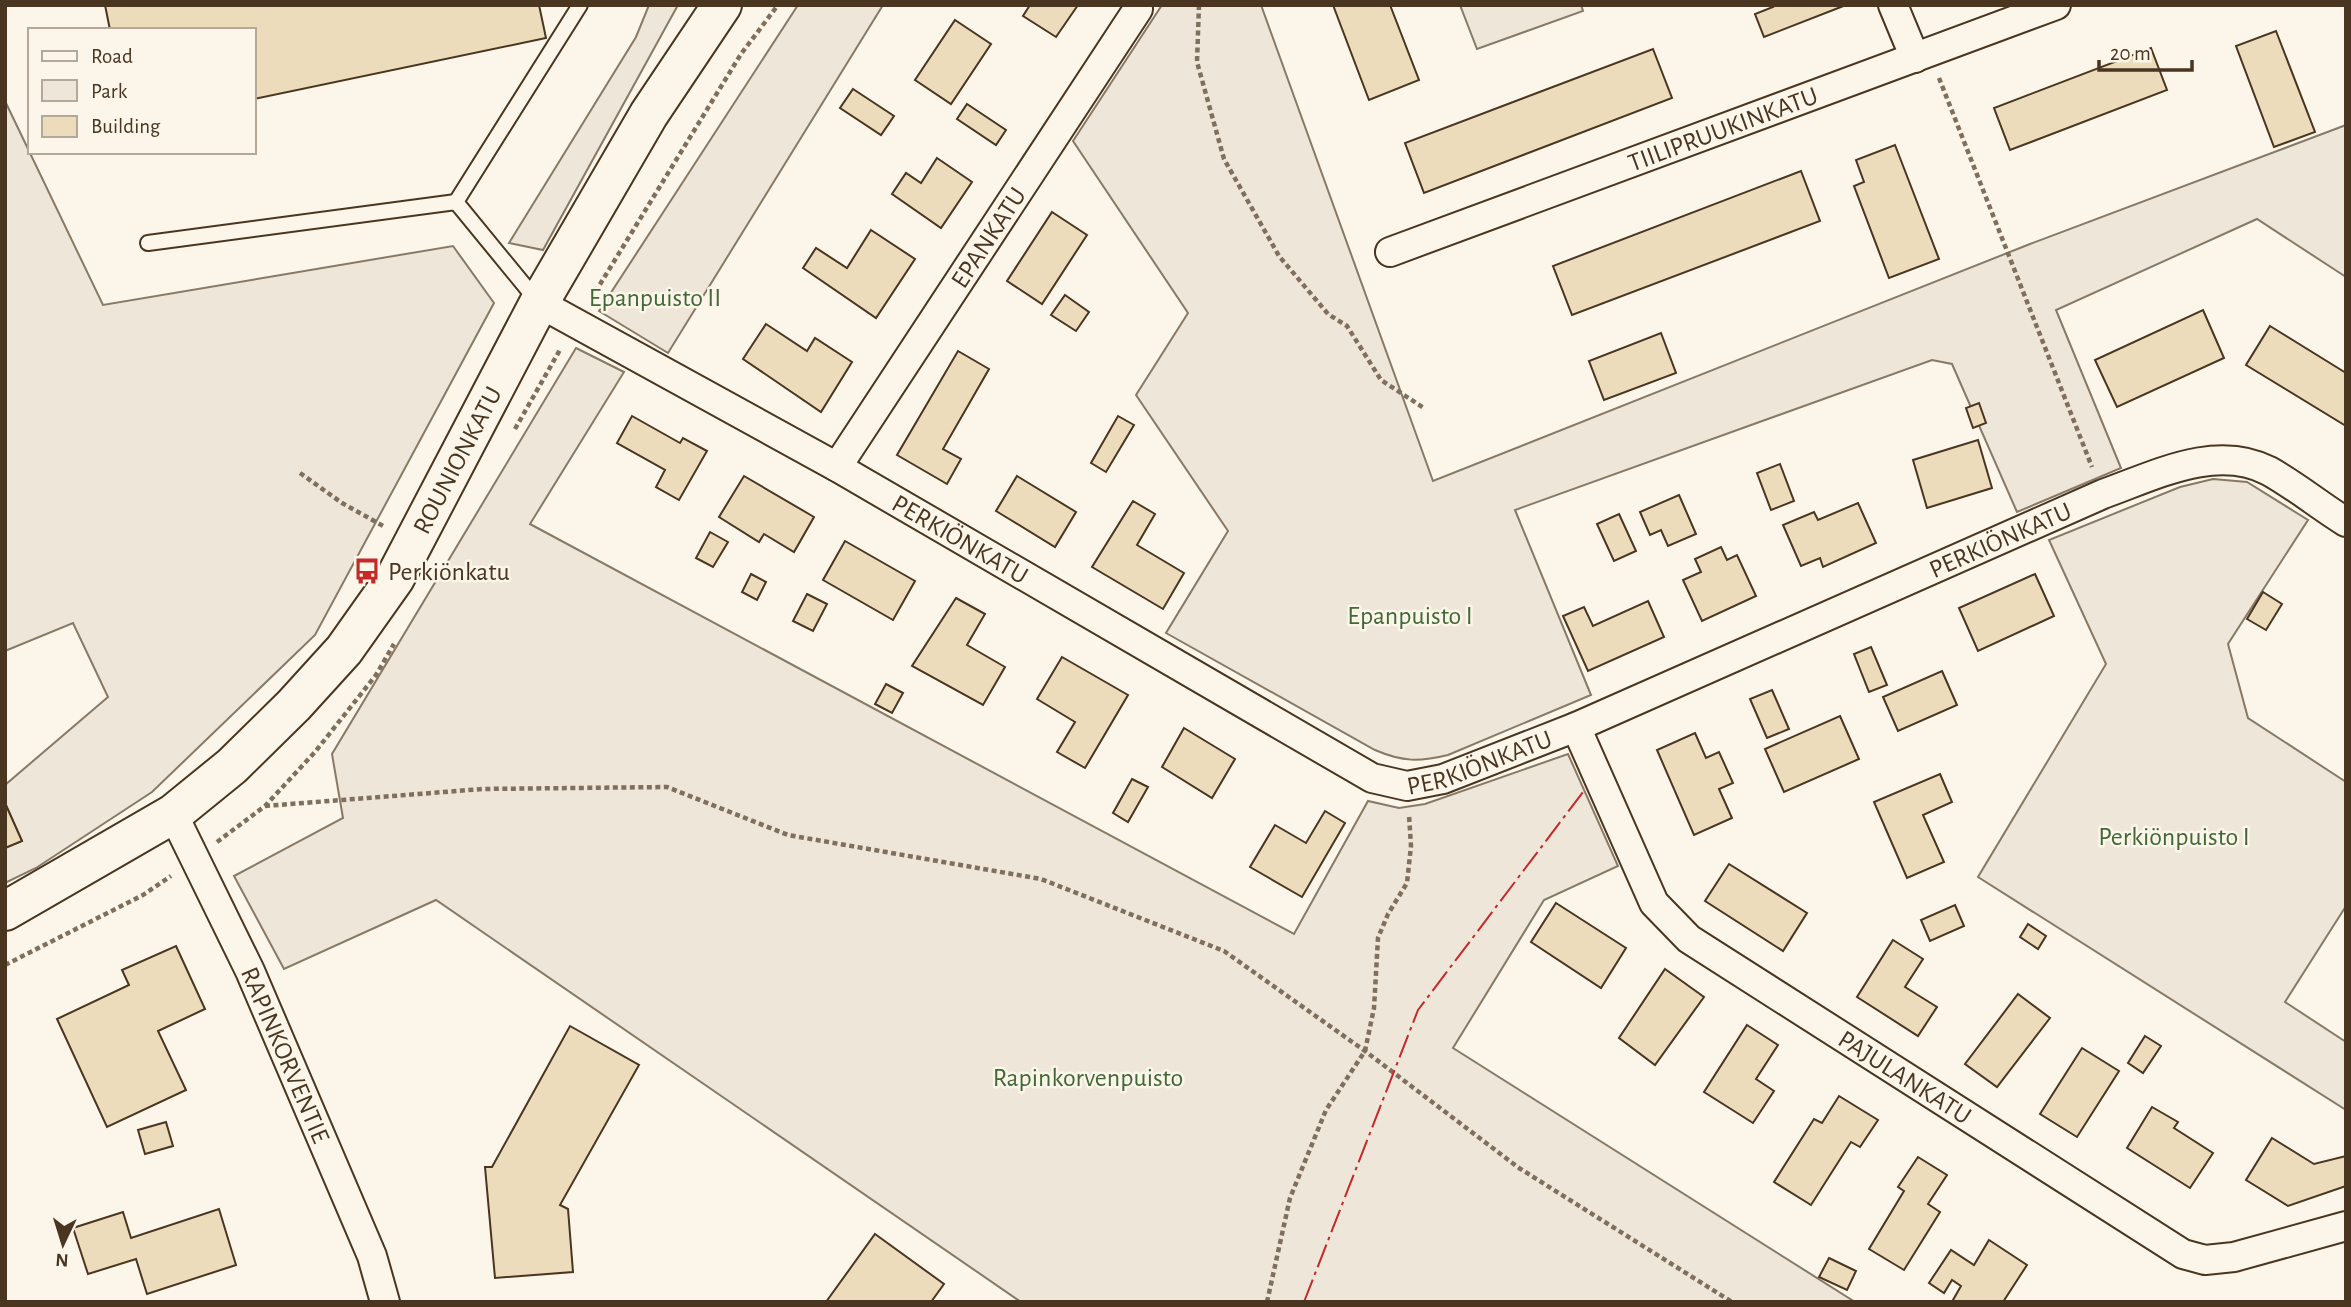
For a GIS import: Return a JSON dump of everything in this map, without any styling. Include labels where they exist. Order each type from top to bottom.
[{"type":"main road","name":"ROUNIONKATU","points":[[5,912],[173,814],[232,766],[294,705],[344,650],[395,578],[539,303],[649,114],[722,5]]},
{"type":"street","points":[[1893,5],[1922,55]]},
{"type":"street","name":"TIILIPRUUKINKATU","points":[[1390,252],[2056,5]]},
{"type":"street","name":"EPANKATU","points":[[836,467],[1138,9]]},
{"type":"street","name":"PERKIÖNKATU","points":[[539,303],[836,467],[1373,778],[1407,786],[1443,779],[1576,727],[2103,494],[2191,463],[2229,460],[2267,470],[2346,522]]},
{"type":"street","name":"PAJULANKATU","points":[[1576,727],[1654,903],[1689,939],[2183,1254],[2205,1260],[2234,1258],[2346,1226]]},
{"type":"street","name":"RAPINKORVENTIE","points":[[173,814],[250,971],[372,1256],[385,1302]]},
{"type":"lane","points":[[456,202],[580,5]]},
{"type":"lane","points":[[148,243],[456,202]]},
{"type":"lane","points":[[456,202],[539,303]]},
{"type":"path","points":[[1199,5],[1197,62],[1224,159],[1279,256],[1328,314],[1347,326],[1381,380],[1424,408]]},
{"type":"path","points":[[1922,55],[2103,494]]},
{"type":"path","points":[[300,472],[342,503],[389,529]]},
{"type":"path","points":[[1267,1302],[1290,1198],[1326,1110],[1365,1051],[1374,1008],[1378,938],[1388,914],[1407,883],[1411,846],[1407,786]]},
{"type":"path","points":[[265,806],[482,789],[667,787],[788,835],[1041,879],[1224,951],[1365,1051],[1519,1168],[1732,1302]]},
{"type":"green space","points":[[649,5],[678,5],[543,250],[509,243],[636,37]]},
{"type":"green space","name":"Epanpuisto II","points":[[798,5],[883,5],[668,353],[599,311]]},
{"type":"green space","name":"Epanpuisto I","points":[[1162,5],[1261,5],[1433,481],[2030,244],[2346,125],[2346,277],[2257,219],[2056,310],[2121,468],[2017,512],[1952,364],[1932,360],[1515,510],[1591,695],[1448,755],[1420,760],[1394,757],[1375,750],[1166,633],[1228,531],[1136,395],[1188,313],[1073,141]]},
{"type":"green space","points":[[1460,5],[1581,5],[1583,11],[1477,49]]},
{"type":"green space","points":[[5,101],[28,154],[30,154],[103,305],[453,246],[494,303],[315,635],[152,792],[36,868],[5,883],[5,848],[22,841],[5,803],[5,785],[108,697],[73,623],[5,651]]},
{"type":"green space","name":"Rapinkorvenpuisto","points":[[576,348],[624,372],[530,524],[1294,934],[1368,801],[1399,808],[1425,804],[1568,754],[1618,866],[1544,900],[1453,1048],[1855,1302],[1021,1302],[436,900],[284,969],[234,876],[343,818],[332,754]]},
{"type":"green space","name":"Perkiönpuisto I","points":[[2213,479],[2247,482],[2308,520],[2228,644],[2248,718],[2346,782],[2346,906],[2285,1002],[2346,1042],[2346,1110],[1978,877],[2106,664],[2049,540],[2180,487]]},
{"type":"building","points":[[105,5],[539,5],[546,38],[256,99],[256,28],[110,28]]},
{"type":"building","points":[[1030,5],[1078,5],[1056,37],[1023,16]]},
{"type":"building","points":[[1333,5],[1390,5],[1419,80],[1369,100]]},
{"type":"building","points":[[1772,5],[1846,5],[1764,37],[1755,14],[1773,7]]},
{"type":"building","points":[[955,20],[991,44],[951,104],[915,80]]},
{"type":"building","points":[[2276,31],[2315,132],[2274,147],[2236,46]]},
{"type":"building","points":[[2151,48],[2167,90],[2010,150],[1994,108]]},
{"type":"building","points":[[1653,49],[1672,98],[1424,193],[1405,143]]},
{"type":"building","points":[[853,89],[894,116],[881,135],[840,108]]},
{"type":"building","points":[[967,104],[1006,130],[996,145],[957,119]]},
{"type":"building","points":[[1895,145],[1939,259],[1889,278],[1854,186],[1864,182],[1856,160]]},
{"type":"building","points":[[937,158],[972,182],[941,228],[892,194],[906,173],[921,183]]},
{"type":"building","points":[[1801,171],[1820,221],[1572,315],[1553,266]]},
{"type":"building","points":[[1052,212],[1087,235],[1042,304],[1007,281]]},
{"type":"building","points":[[871,230],[915,259],[876,318],[803,268],[816,248],[847,268]]},
{"type":"building","points":[[1065,295],[1089,312],[1076,331],[1051,315]]},
{"type":"building","points":[[2203,310],[2224,358],[2117,407],[2095,360]]},
{"type":"building","points":[[766,324],[807,351],[815,338],[852,362],[821,412],[743,359]]},
{"type":"building","points":[[2270,326],[2346,373],[2346,426],[2246,365]]},
{"type":"building","points":[[1661,333],[1676,373],[1604,400],[1589,361]]},
{"type":"building","points":[[958,351],[989,369],[943,449],[961,459],[947,484],[897,455]]},
{"type":"building","points":[[1979,403],[1986,423],[1973,428],[1966,408]]},
{"type":"building","points":[[632,416],[680,443],[683,438],[707,451],[679,500],[656,487],[665,470],[617,443]]},
{"type":"building","points":[[1118,416],[1134,425],[1106,472],[1091,463]]},
{"type":"building","points":[[1978,440],[1992,488],[1927,508],[1913,460]]},
{"type":"building","points":[[1780,464],[1794,501],[1771,510],[1757,473]]},
{"type":"building","points":[[744,476],[814,517],[794,552],[764,534],[759,542],[719,517]]},
{"type":"building","points":[[1017,476],[1076,512],[1055,547],[996,511]]},
{"type":"building","points":[[1679,495],[1696,534],[1668,546],[1661,530],[1650,535],[1640,512]]},
{"type":"building","points":[[1133,501],[1155,514],[1137,545],[1184,573],[1163,609],[1092,567]]},
{"type":"building","points":[[1858,503],[1876,543],[1823,567],[1820,558],[1801,566],[1783,525],[1814,512],[1818,520]]},
{"type":"building","points":[[1619,514],[1636,551],[1614,561],[1597,524]]},
{"type":"building","points":[[710,532],[728,542],[713,567],[696,558]]},
{"type":"building","points":[[845,541],[915,581],[893,620],[823,580]]},
{"type":"building","points":[[1721,547],[1727,560],[1737,555],[1756,596],[1702,621],[1683,580],[1701,572],[1695,559]]},
{"type":"building","points":[[751,574],[766,582],[757,600],[742,592]]},
{"type":"building","points":[[2035,574],[2054,616],[1978,651],[1959,608]]},
{"type":"building","points":[[2263,592],[2282,604],[2266,630],[2247,619]]},
{"type":"building","points":[[807,594],[827,604],[813,631],[793,621]]},
{"type":"building","points":[[956,598],[985,614],[967,645],[1005,667],[983,705],[912,666]]},
{"type":"building","points":[[1648,601],[1664,637],[1588,671],[1563,616],[1584,607],[1593,626]]},
{"type":"building","points":[[1871,647],[1887,685],[1869,692],[1854,654]]},
{"type":"building","points":[[1062,657],[1128,695],[1085,768],[1057,752],[1075,722],[1037,699]]},
{"type":"building","points":[[1942,671],[1957,705],[1898,731],[1883,697]]},
{"type":"building","points":[[886,684],[903,693],[892,713],[875,704]]},
{"type":"building","points":[[1772,690],[1789,729],[1767,738],[1750,699]]},
{"type":"building","points":[[1840,716],[1859,759],[1784,792],[1765,749]]},
{"type":"building","points":[[1184,728],[1235,759],[1212,798],[1162,767]]},
{"type":"building","points":[[1695,733],[1706,758],[1719,752],[1733,783],[1719,789],[1732,818],[1694,835],[1657,750]]},
{"type":"building","points":[[1940,774],[1952,802],[1923,815],[1944,862],[1907,878],[1874,802]]},
{"type":"building","points":[[1132,779],[1148,787],[1128,822],[1113,813]]},
{"type":"building","points":[[5,803],[22,841],[5,848]]},
{"type":"building","points":[[1325,811],[1345,823],[1302,897],[1250,867],[1275,825],[1306,843]]},
{"type":"building","points":[[1729,864],[1807,913],[1783,951],[1705,901]]},
{"type":"building","points":[[1556,903],[1626,948],[1601,988],[1531,942]]},
{"type":"building","points":[[1955,905],[1964,926],[1930,941],[1921,920]]},
{"type":"building","points":[[2028,924],[2046,936],[2038,949],[2020,937]]},
{"type":"building","points":[[1893,940],[1923,959],[1905,987],[1937,1007],[1918,1036],[1857,997]]},
{"type":"building","points":[[176,946],[205,1009],[158,1031],[186,1090],[107,1127],[57,1019],[129,985],[122,970]]},
{"type":"building","points":[[1665,969],[1704,997],[1655,1065],[1619,1038]]},
{"type":"building","points":[[2018,994],[2050,1018],[1997,1087],[1965,1064]]},
{"type":"building","points":[[1747,1025],[1778,1045],[1756,1079],[1774,1091],[1753,1123],[1704,1092]]},
{"type":"building","points":[[570,1026],[639,1065],[560,1205],[568,1209],[573,1272],[495,1278],[485,1167],[492,1167]]},
{"type":"building","points":[[2145,1036],[2161,1046],[2143,1073],[2128,1063]]},
{"type":"building","points":[[2082,1048],[2119,1071],[2077,1137],[2040,1114]]},
{"type":"building","points":[[1839,1096],[1878,1120],[1860,1147],[1851,1142],[1811,1205],[1774,1182],[1814,1119],[1822,1123]]},
{"type":"building","points":[[2152,1107],[2178,1122],[2174,1128],[2213,1153],[2190,1188],[2127,1148]]},
{"type":"building","points":[[166,1122],[173,1146],[145,1154],[138,1130]]},
{"type":"building","points":[[2272,1138],[2314,1164],[2346,1156],[2346,1186],[2288,1206],[2246,1180]]},
{"type":"building","points":[[1918,1157],[1947,1175],[1928,1204],[1940,1212],[1904,1270],[1869,1249],[1904,1191],[1898,1187]]},
{"type":"building","points":[[219,1209],[236,1265],[147,1294],[136,1259],[88,1274],[73,1228],[123,1212],[131,1238]]},
{"type":"building","points":[[875,1234],[944,1284],[931,1302],[826,1302]]},
{"type":"building","points":[[1989,1240],[2027,1265],[2003,1302],[1956,1302],[1953,1300],[1961,1286],[1952,1280],[1944,1293],[1929,1283],[1951,1250],[1974,1265]]},
{"type":"building","points":[[1829,1258],[1856,1271],[1847,1290],[1819,1277]]},
{"type":"power","points":[[1304,1302],[1418,1010],[1586,788]]},
{"type":"place","name":"Perkiönkatu","points":[[367,571]]}]
